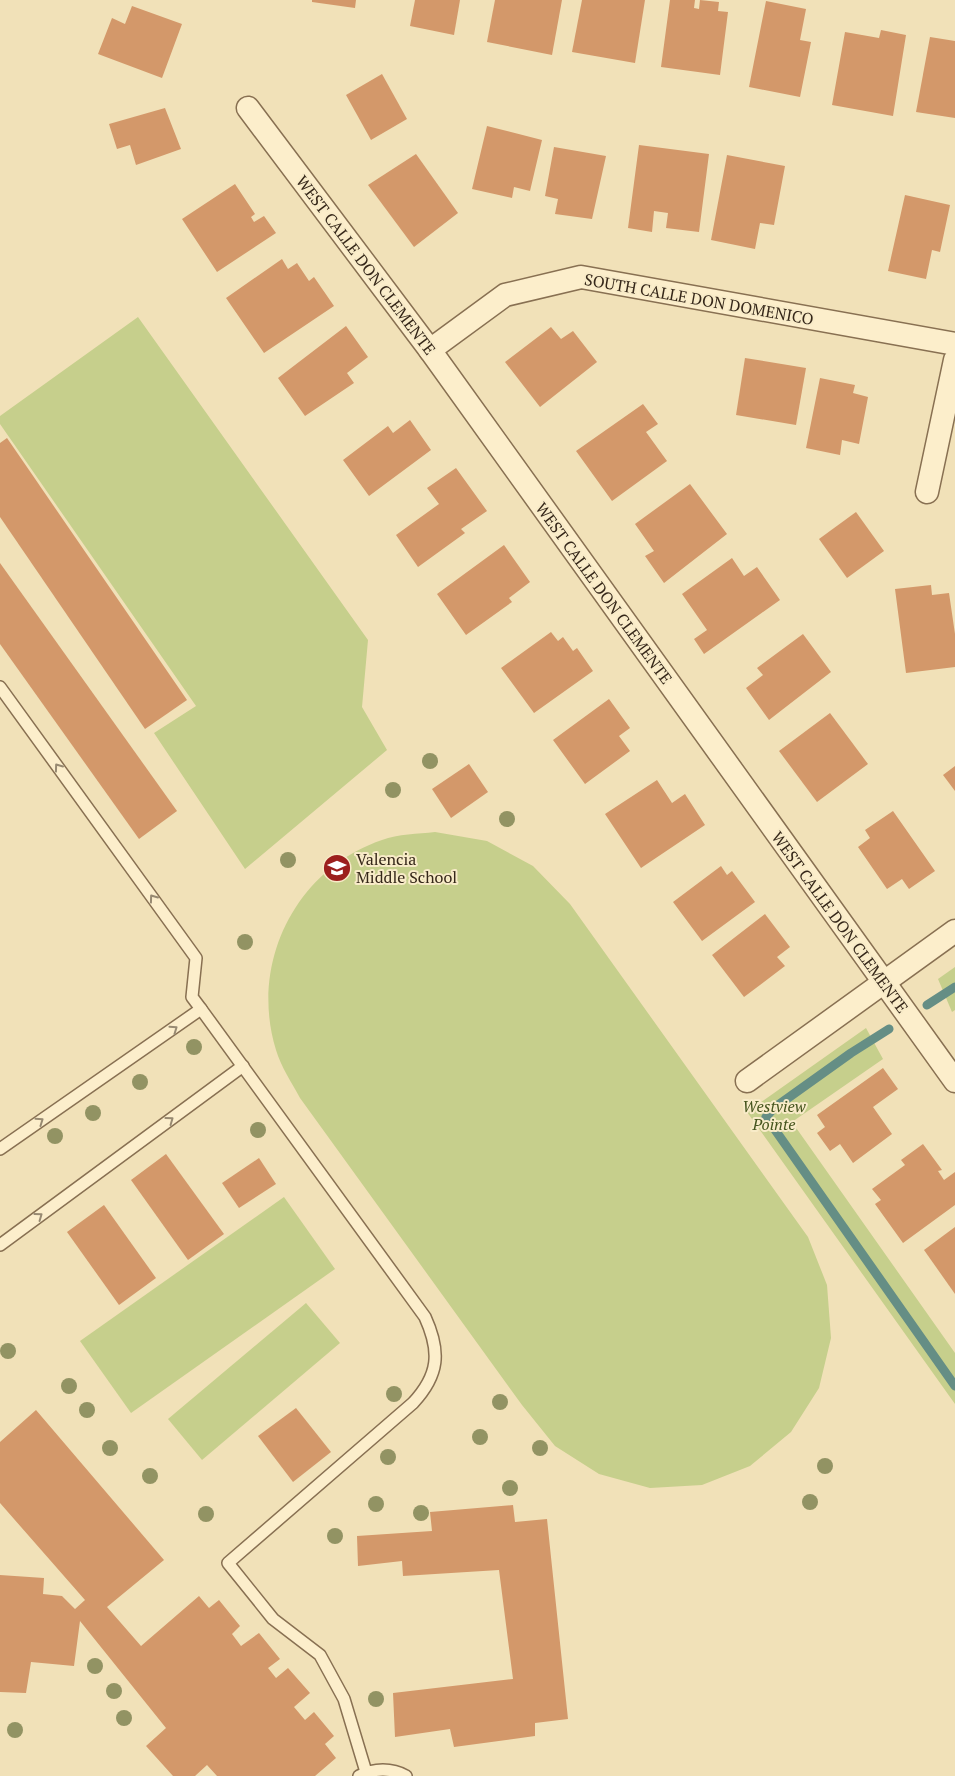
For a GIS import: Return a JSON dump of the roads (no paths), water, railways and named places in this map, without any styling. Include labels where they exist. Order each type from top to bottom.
[{"type":"street","name":"WEST CALLE DON CLEMENTE","points":[[248,108],[430,350],[955,1082]]},
{"type":"street","name":"SOUTH CALLE DON DOMENICO","points":[[430,350],[505,295],[582,277],[955,344]]},
{"type":"street","points":[[927,492],[955,360]]},
{"type":"street","points":[[747,1081],[955,931]]},
{"type":"lane","points":[[0,687],[196,958],[192,997],[426,1317],[433,1334],[436,1353],[433,1372],[426,1389],[413,1403],[228,1562],[274,1619],[320,1655],[344,1698],[362,1774],[382,1770],[399,1772],[406,1776]]},
{"type":"lane","points":[[0,1149],[201,1010]]},
{"type":"lane","points":[[0,1245],[243,1066]]},
{"type":"waterway","points":[[927,1005],[955,987]]},
{"type":"waterway","points":[[889,1029],[851,1053],[774,1108],[766,1117],[955,1386]]},
{"type":"place","name":"Valencia Middle School","points":[[337,868]]},
{"type":"park label","name":"Westview Pointe","points":[[774,1115]]}]
